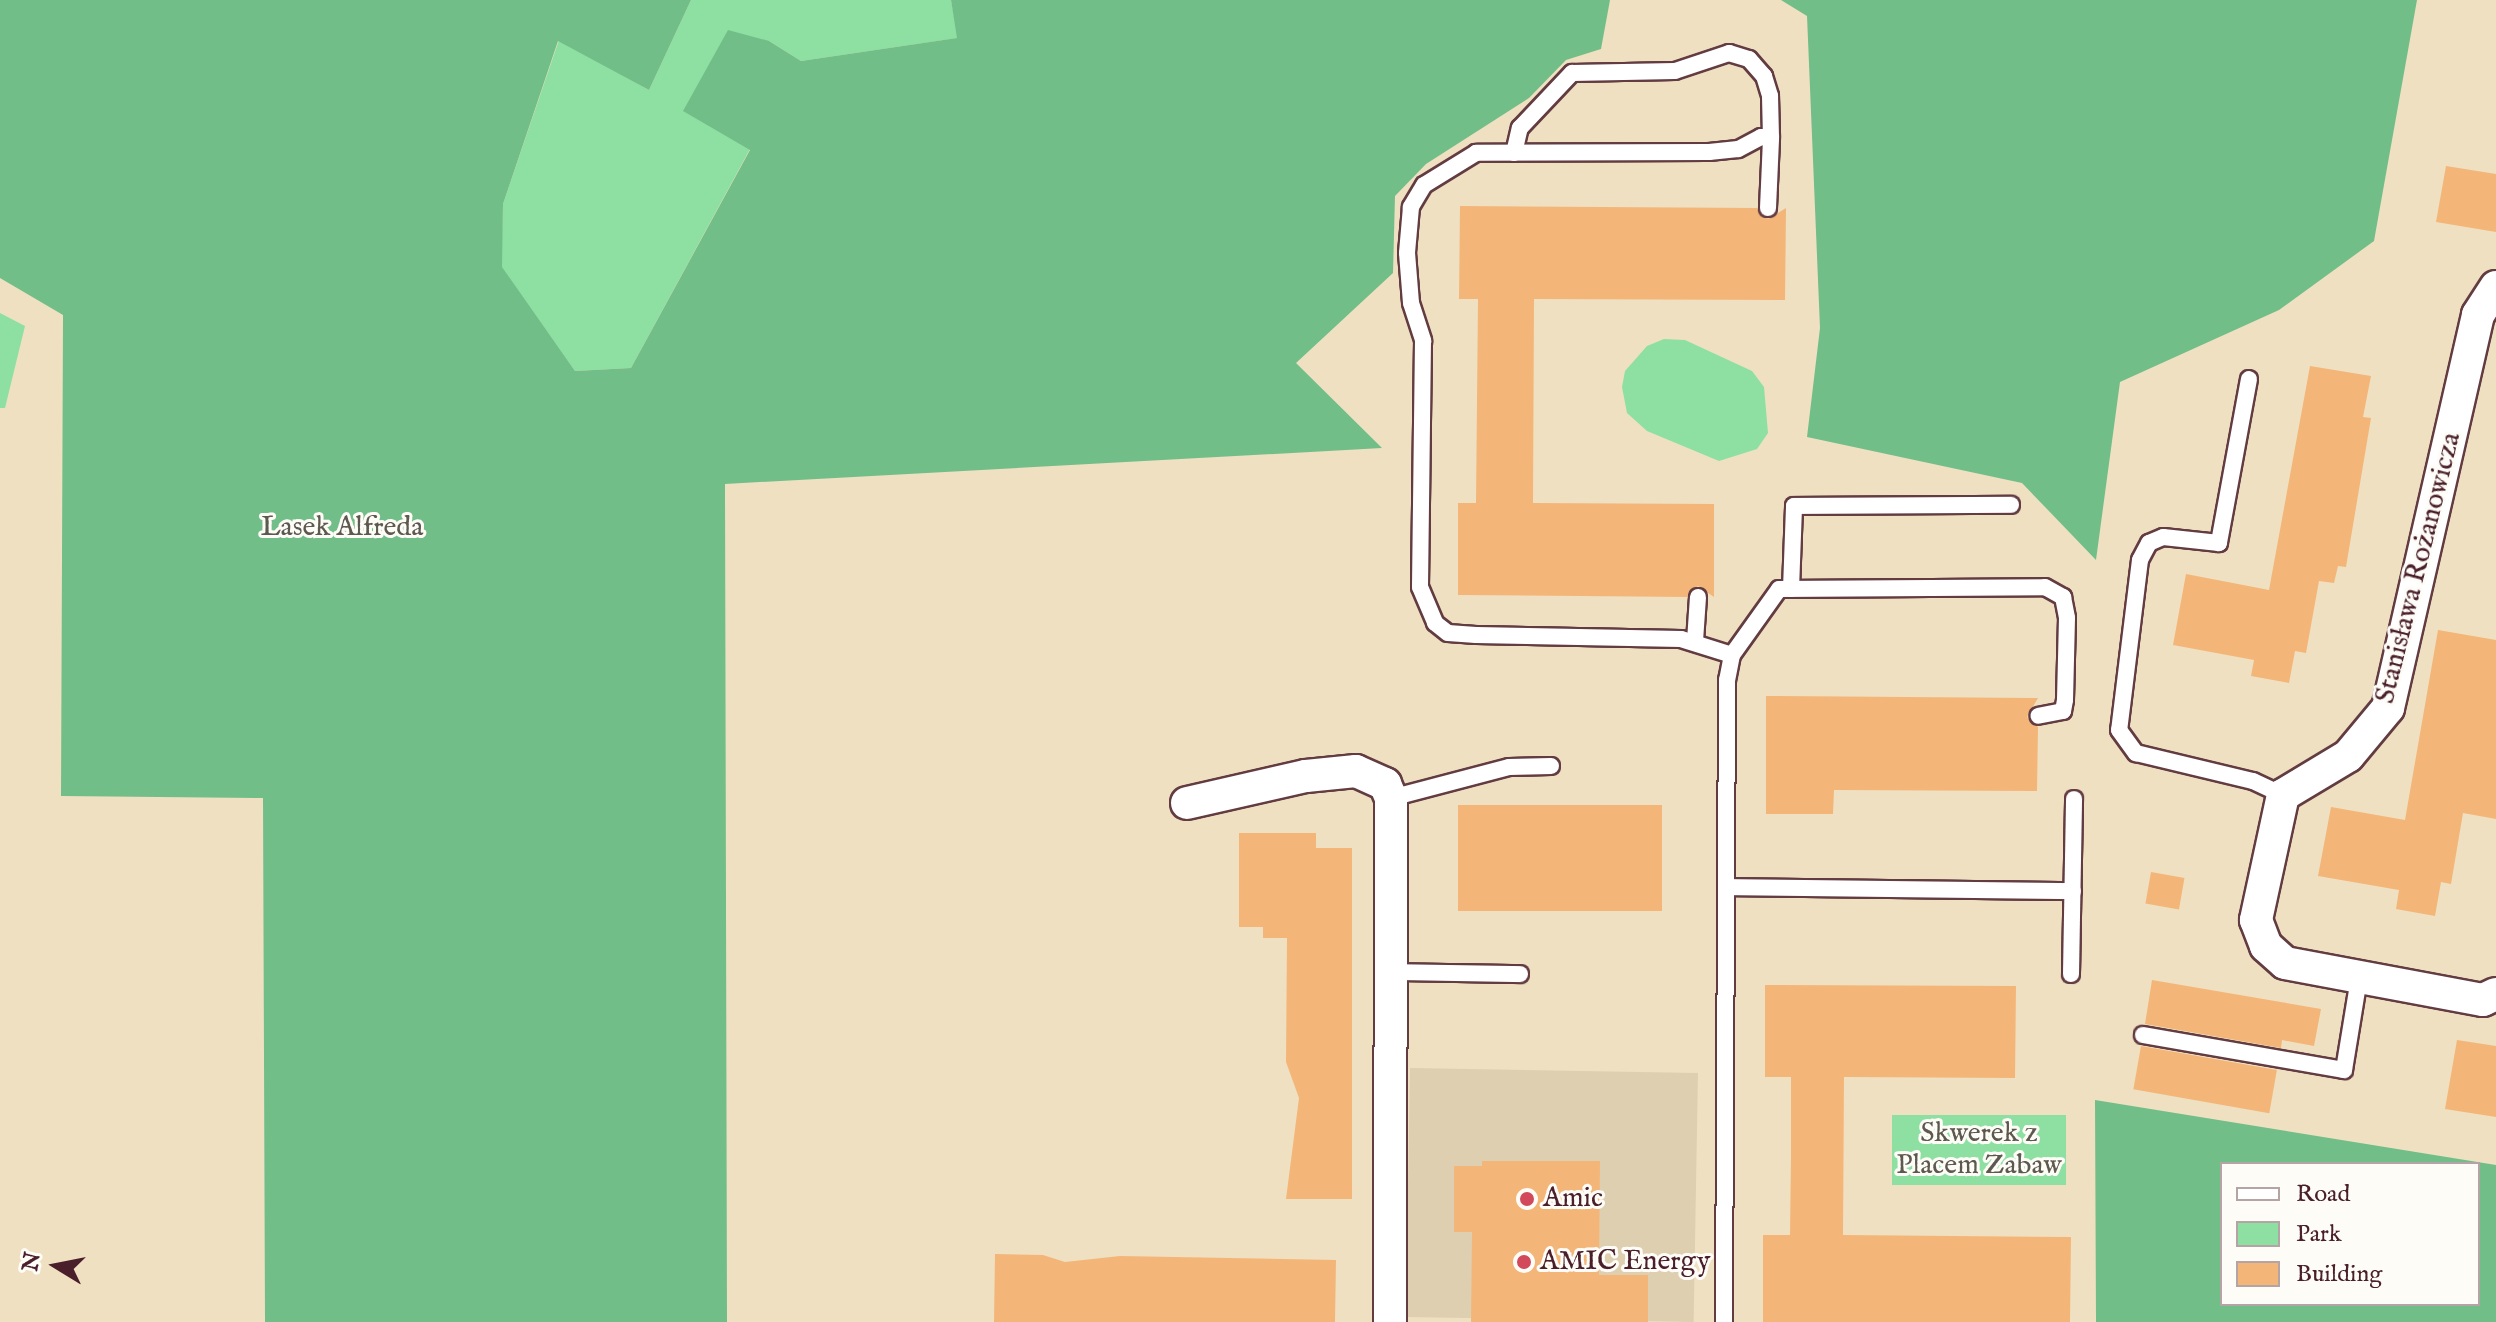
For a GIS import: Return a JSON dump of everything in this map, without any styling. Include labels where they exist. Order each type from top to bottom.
[{"type":"street","name":"Stanisława Rożanowicza","points":[[2283,795],[2348,756],[2388,708],[2478,315],[2496,287]]},
{"type":"street","points":[[1187,803],[1306,776],[1356,771],[1385,784],[1391,798],[1390,1322]]},
{"type":"street","points":[[2283,795],[2256,920],[2266,946],[2285,963],[2483,1000],[2496,994]]},
{"type":"lane","points":[[1514,153],[1520,128],[1572,73],[1675,71],[1729,53],[1749,59],[1764,76],[1771,138],[1768,208]]},
{"type":"lane","points":[[1732,655],[1695,641],[1448,633],[1426,611],[1420,587],[1423,341],[1410,291],[1411,207],[1424,185],[1476,153],[1709,152],[1771,138]]},
{"type":"lane","points":[[2249,379],[2219,543],[2163,537],[2149,543],[2140,560],[2119,730],[2136,753],[2253,781],[2283,795]]},
{"type":"lane","points":[[1791,589],[1794,506],[2011,505]]},
{"type":"lane","points":[[1724,1322],[1732,655],[1768,598],[1779,589],[2045,587],[2063,597],[2065,607],[2065,700],[2063,711],[2038,716]]},
{"type":"lane","points":[[1695,641],[1698,597]]},
{"type":"lane","points":[[1391,798],[1509,767],[1551,766]]},
{"type":"lane","points":[[2071,974],[2074,799]]},
{"type":"lane","points":[[1727,887],[2073,891]]},
{"type":"lane","points":[[1392,972],[1520,974]]},
{"type":"lane","points":[[2143,1035],[2344,1070],[2359,978]]},
{"type":"shaded area","points":[[1410,1068],[1698,1073],[1694,1322],[1406,1317]]},
{"type":"green space","name":"Lasek Alfreda","points":[[0,0],[691,0],[649,90],[558,41],[503,204],[502,267],[575,371],[631,368],[750,150],[683,111],[728,30],[769,41],[801,61],[957,38],[951,0],[1610,0],[1601,49],[1566,60],[1529,98],[1426,164],[1395,196],[1393,273],[1296,363],[1382,448],[725,484],[727,1322],[265,1322],[263,798],[61,796],[63,315],[0,278]]},
{"type":"green space","points":[[691,0],[951,0],[958,38],[801,61],[769,41],[750,149],[631,368],[575,371],[501,267],[503,204],[559,40],[649,90]]},
{"type":"green space","points":[[1781,0],[2417,0],[2374,241],[2279,310],[2120,382],[2096,560],[2022,483],[1807,437],[1820,328],[1807,16]]},
{"type":"green space","points":[[0,313],[25,326],[5,408],[0,408]]},
{"type":"green space","points":[[1664,339],[1685,340],[1752,371],[1764,387],[1768,433],[1757,449],[1719,461],[1647,431],[1627,413],[1622,387],[1625,371],[1647,346]]},
{"type":"green space","points":[[2095,1100],[2477,1162],[2220,1162],[2220,1306],[2480,1306],[2480,1162],[2496,1165],[2496,1322],[2096,1322]]},
{"type":"green space","name":"Skwerek z Placem Zabaw","points":[[1892,1115],[2066,1115],[2066,1185],[1892,1185]]},
{"type":"building","points":[[2446,166],[2496,174],[2496,232],[2436,222]]},
{"type":"building","points":[[1460,206],[1757,208],[1768,219],[1786,208],[1785,300],[1534,299],[1533,503],[1714,504],[1714,597],[1698,586],[1687,597],[1458,595],[1458,503],[1476,503],[1478,299],[1459,299]]},
{"type":"building","points":[[2310,366],[2371,376],[2363,417],[2371,418],[2346,567],[2338,566],[2334,583],[2319,581],[2306,653],[2295,651],[2289,683],[2251,676],[2254,660],[2173,645],[2186,574],[2269,590]]},
{"type":"building","points":[[2438,630],[2496,640],[2496,819],[2463,813],[2451,884],[2441,882],[2435,916],[2396,909],[2399,890],[2318,876],[2331,807],[2405,820]]},
{"type":"building","points":[[1766,696],[2038,698],[2027,717],[2038,727],[2037,791],[1834,790],[1833,814],[1766,814]]},
{"type":"building","points":[[1458,805],[1662,805],[1662,911],[1458,911]]},
{"type":"building","points":[[1239,833],[1316,833],[1316,848],[1352,848],[1352,1199],[1286,1199],[1299,1098],[1286,1062],[1287,938],[1263,938],[1263,927],[1239,927]]},
{"type":"building","points":[[2151,872],[2184,878],[2179,909],[2145,904]]},
{"type":"building","points":[[2152,980],[2321,1009],[2314,1046],[2282,1040],[2281,1048],[2145,1024]]},
{"type":"building","points":[[1765,985],[2016,986],[2015,1078],[1844,1077],[1843,1235],[2071,1237],[2070,1322],[1763,1322],[1763,1235],[1790,1235],[1791,1156],[1791,1077],[1765,1077]]},
{"type":"building","points":[[2457,1040],[2496,1046],[2496,1117],[2445,1109]]},
{"type":"building","points":[[2141,1046],[2277,1070],[2269,1113],[2133,1089]]},
{"type":"building","points":[[1482,1161],[1600,1161],[1599,1275],[1648,1275],[1648,1322],[1471,1322],[1472,1232],[1454,1232],[1454,1166],[1482,1166]]},
{"type":"building","points":[[995,1254],[1043,1255],[1065,1262],[1120,1256],[1336,1260],[1335,1322],[994,1322]]},
{"type":"place","name":"Amic","points":[[1527,1199]]},
{"type":"place","name":"AMIC Energy","points":[[1524,1262]]}]
